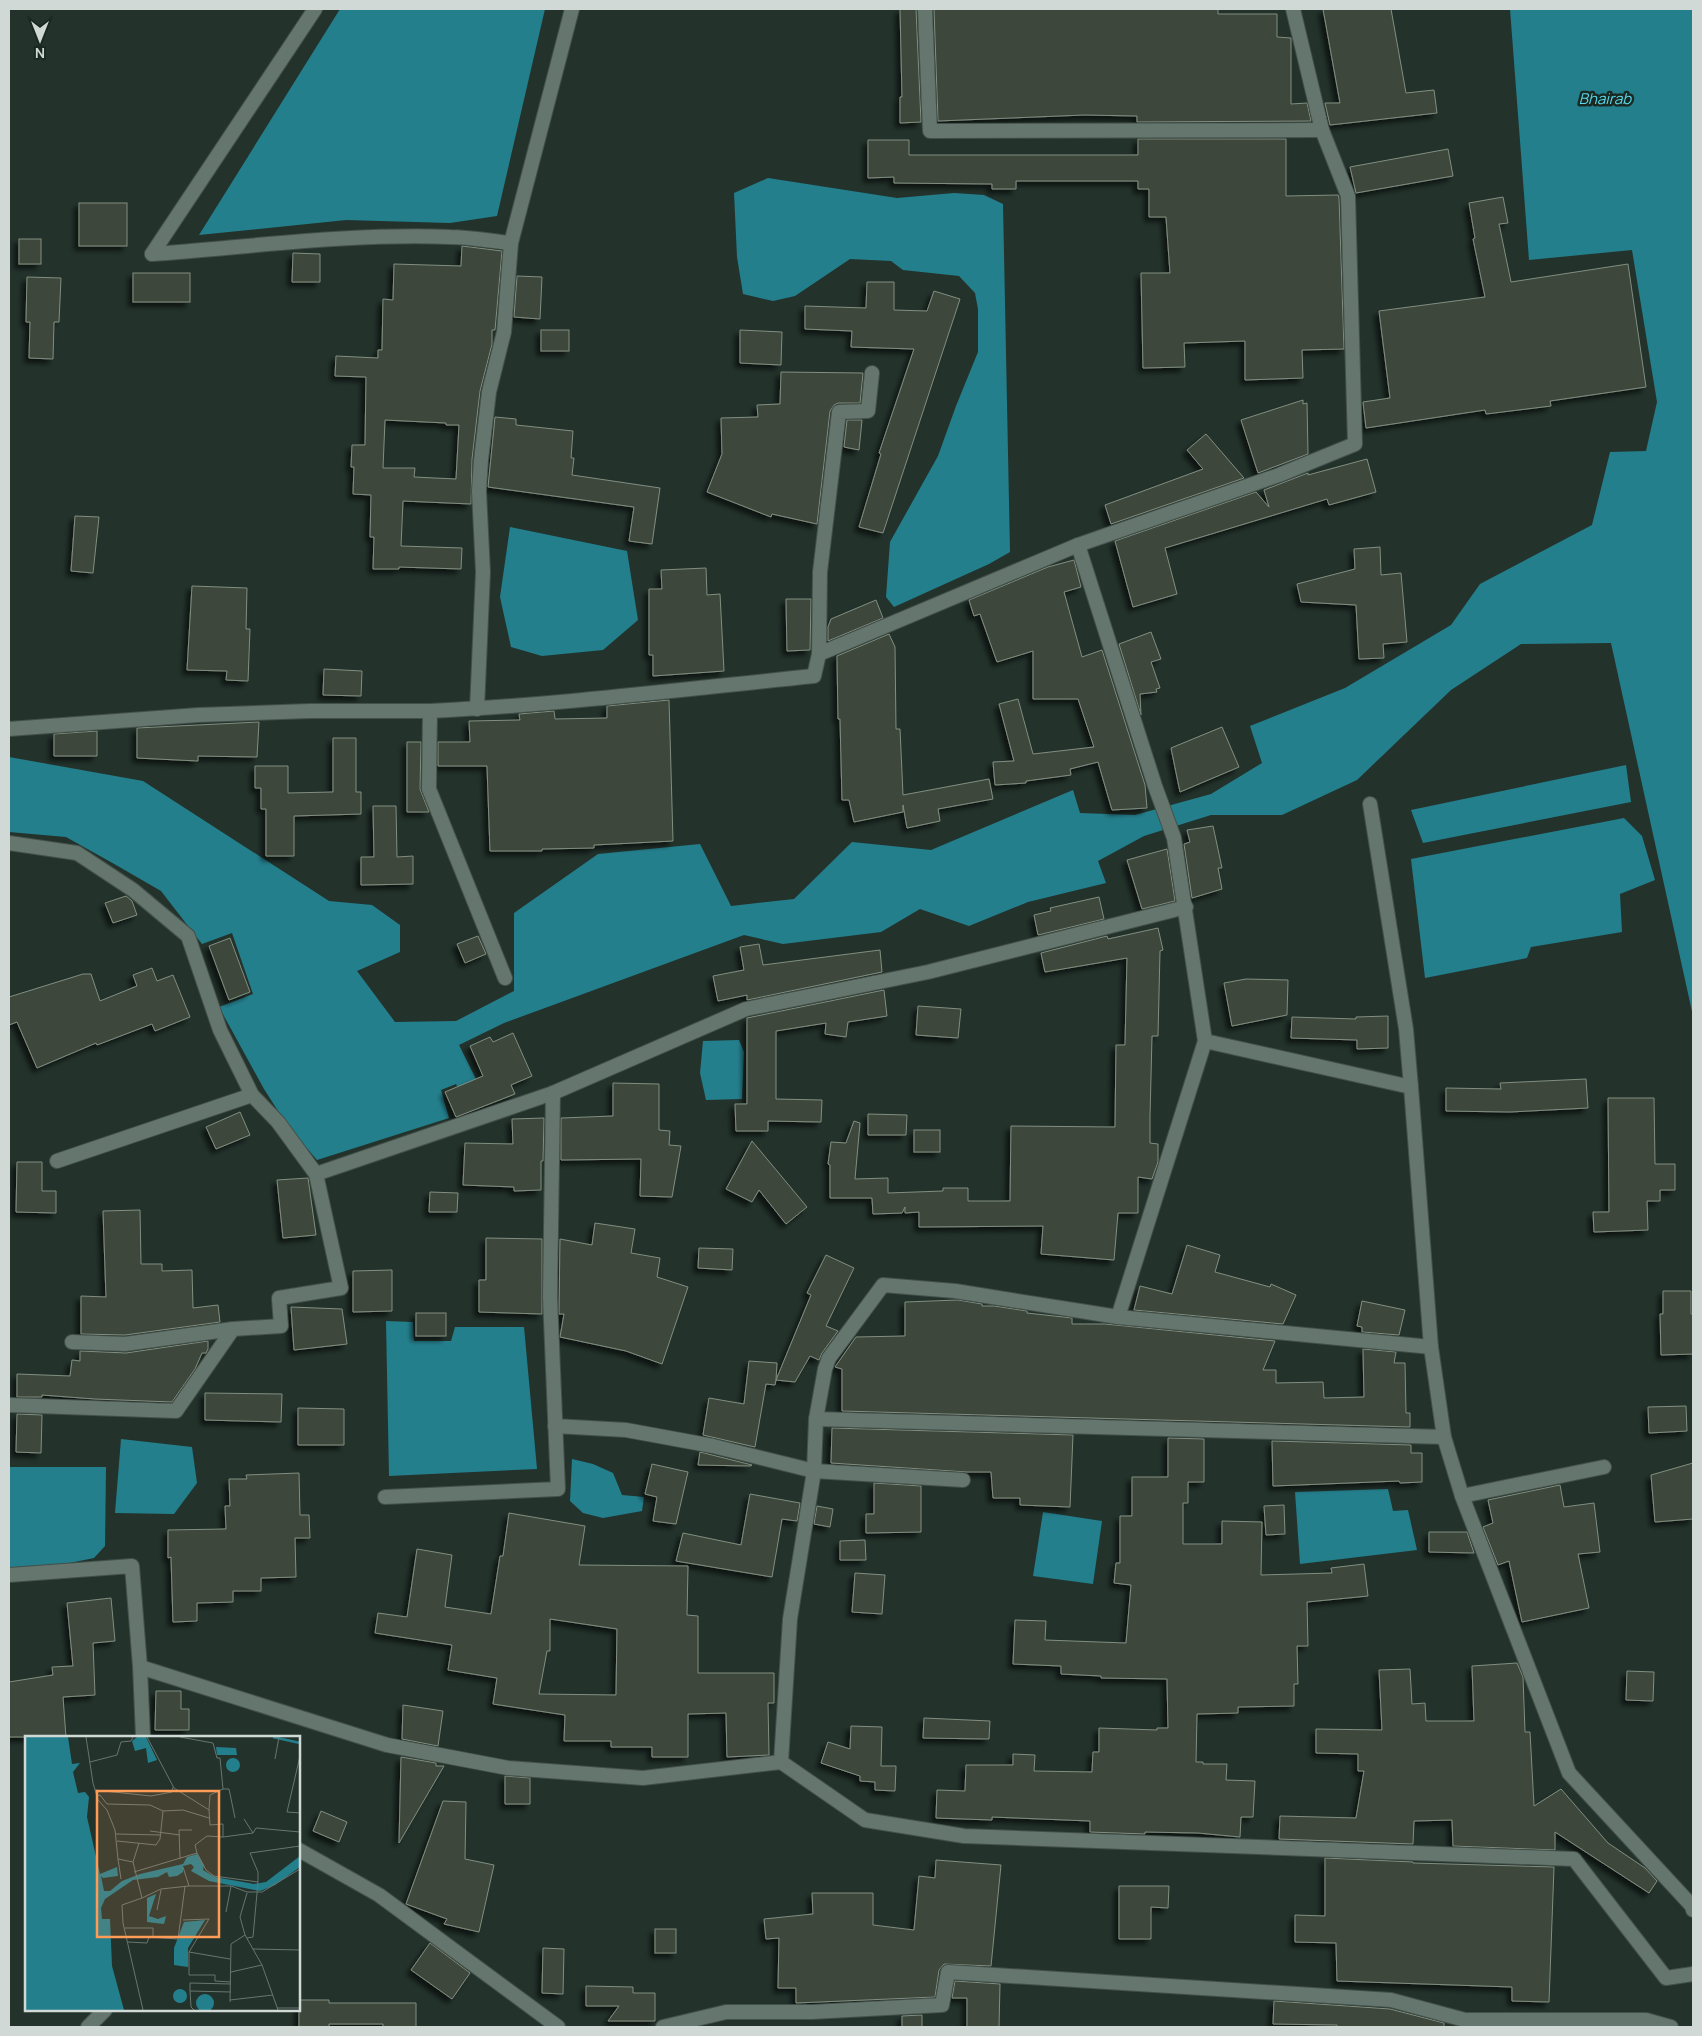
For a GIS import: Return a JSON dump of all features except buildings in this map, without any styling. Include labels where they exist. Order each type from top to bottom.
[{"type":"street","points":[[315,9],[152,254],[296,242],[384,238],[450,237],[511,242]]},
{"type":"street","points":[[477,709],[483,572],[480,491],[481,460],[488,392],[504,332],[511,242],[572,9]]},
{"type":"street","points":[[926,9],[930,131],[1322,130]]},
{"type":"street","points":[[819,654],[1078,545],[1279,475],[1355,444],[1348,196],[1322,130],[1293,9]]},
{"type":"street","points":[[9,729],[198,715],[310,711],[477,709],[814,676],[819,654],[820,572],[839,412],[868,411],[872,373]]},
{"type":"street","points":[[1078,545],[1155,786],[1174,838],[1205,1041],[1118,1317]]},
{"type":"street","points":[[430,711],[430,789],[506,978]]},
{"type":"street","points":[[1370,804],[1406,1029],[1431,1347],[1444,1437],[1462,1496],[1569,1773],[1692,1906],[1693,1910]]},
{"type":"street","points":[[9,843],[77,853],[133,890],[188,936],[220,1030],[252,1095],[278,1122],[316,1174],[341,1288],[279,1298],[281,1326],[233,1329],[125,1344],[72,1342]]},
{"type":"street","points":[[316,1174],[553,1093],[746,1009],[928,972],[1186,907]]},
{"type":"street","points":[[1205,1041],[1410,1087]]},
{"type":"street","points":[[385,1497],[558,1489],[550,1297],[553,1093]]},
{"type":"street","points":[[57,1161],[252,1095]]},
{"type":"street","points":[[781,1762],[790,1619],[814,1471],[816,1419],[825,1369],[829,1358],[883,1284],[955,1291],[1118,1317],[1431,1347]]},
{"type":"street","points":[[9,1405],[176,1412],[233,1329]]},
{"type":"street","points":[[816,1419],[1444,1437]]},
{"type":"street","points":[[556,1426],[626,1430],[713,1446],[814,1471],[963,1480]]},
{"type":"street","points":[[1462,1496],[1604,1467]]},
{"type":"street","points":[[9,1575],[132,1566],[143,1736]]},
{"type":"street","points":[[140,1668],[387,1745],[508,1768],[643,1778],[781,1762],[865,1820],[964,1836],[1574,1859],[1666,1978],[1693,1974]]},
{"type":"street","points":[[300,1851],[380,1895],[558,2027]]},
{"type":"street","points":[[663,2027],[726,2012],[812,2012],[942,2005],[948,1972],[1391,2000],[1465,2020],[1646,2020],[1671,2027]]},
{"type":"street","points":[[88,2027],[104,2011]]},
{"type":"water","points":[[340,9],[545,9],[497,216],[450,223],[346,220],[199,235]]},
{"type":"water","name":"Bhairab","points":[[1510,9],[1693,9],[1693,1016],[1611,643],[1521,644],[1451,690],[1357,780],[1282,815],[1211,815],[1144,836],[1098,861],[1106,883],[1028,902],[969,926],[920,909],[881,932],[783,944],[744,935],[504,1023],[459,1045],[479,1085],[459,1091],[456,1084],[441,1090],[449,1118],[317,1160],[287,1125],[264,1089],[219,1007],[253,994],[232,933],[202,944],[161,891],[66,837],[9,832],[9,757],[143,781],[329,901],[372,905],[400,925],[400,952],[357,971],[395,1022],[456,1021],[514,991],[514,913],[598,854],[700,844],[731,906],[794,899],[852,842],[931,850],[1073,790],[1080,813],[1135,815],[1211,794],[1262,763],[1250,726],[1345,688],[1451,625],[1480,584],[1592,525],[1610,452],[1646,451],[1657,402],[1632,250],[1529,260]]},
{"type":"water","points":[[768,178],[897,198],[954,193],[984,195],[1003,204],[1010,552],[989,564],[894,607],[886,597],[890,542],[938,456],[978,352],[978,309],[975,293],[959,276],[903,270],[891,261],[850,259],[795,296],[773,301],[743,294],[737,257],[734,193]]},
{"type":"water","points":[[510,527],[627,551],[638,620],[603,650],[542,656],[511,647],[500,597]]},
{"type":"water","points":[[1626,765],[1631,802],[1423,843],[1411,810]]},
{"type":"water","points":[[1624,818],[1642,836],[1655,880],[1620,894],[1622,932],[1531,947],[1527,958],[1425,978],[1411,859]]},
{"type":"water","points":[[739,1040],[744,1052],[742,1099],[706,1100],[700,1073],[703,1041]]},
{"type":"water","points":[[386,1321],[413,1322],[414,1341],[451,1341],[455,1327],[524,1327],[537,1469],[389,1476]]},
{"type":"water","points":[[121,1439],[192,1447],[197,1483],[174,1514],[115,1513]]},
{"type":"water","points":[[572,1459],[593,1464],[613,1473],[622,1495],[644,1497],[642,1511],[603,1518],[583,1513],[570,1501]]},
{"type":"water","points":[[9,1467],[106,1467],[105,1546],[94,1558],[50,1567],[9,1569]]},
{"type":"water","points":[[1388,1489],[1393,1511],[1408,1510],[1417,1550],[1300,1564],[1295,1492]]},
{"type":"water","points":[[1043,1512],[1102,1521],[1093,1584],[1033,1576]]}]
